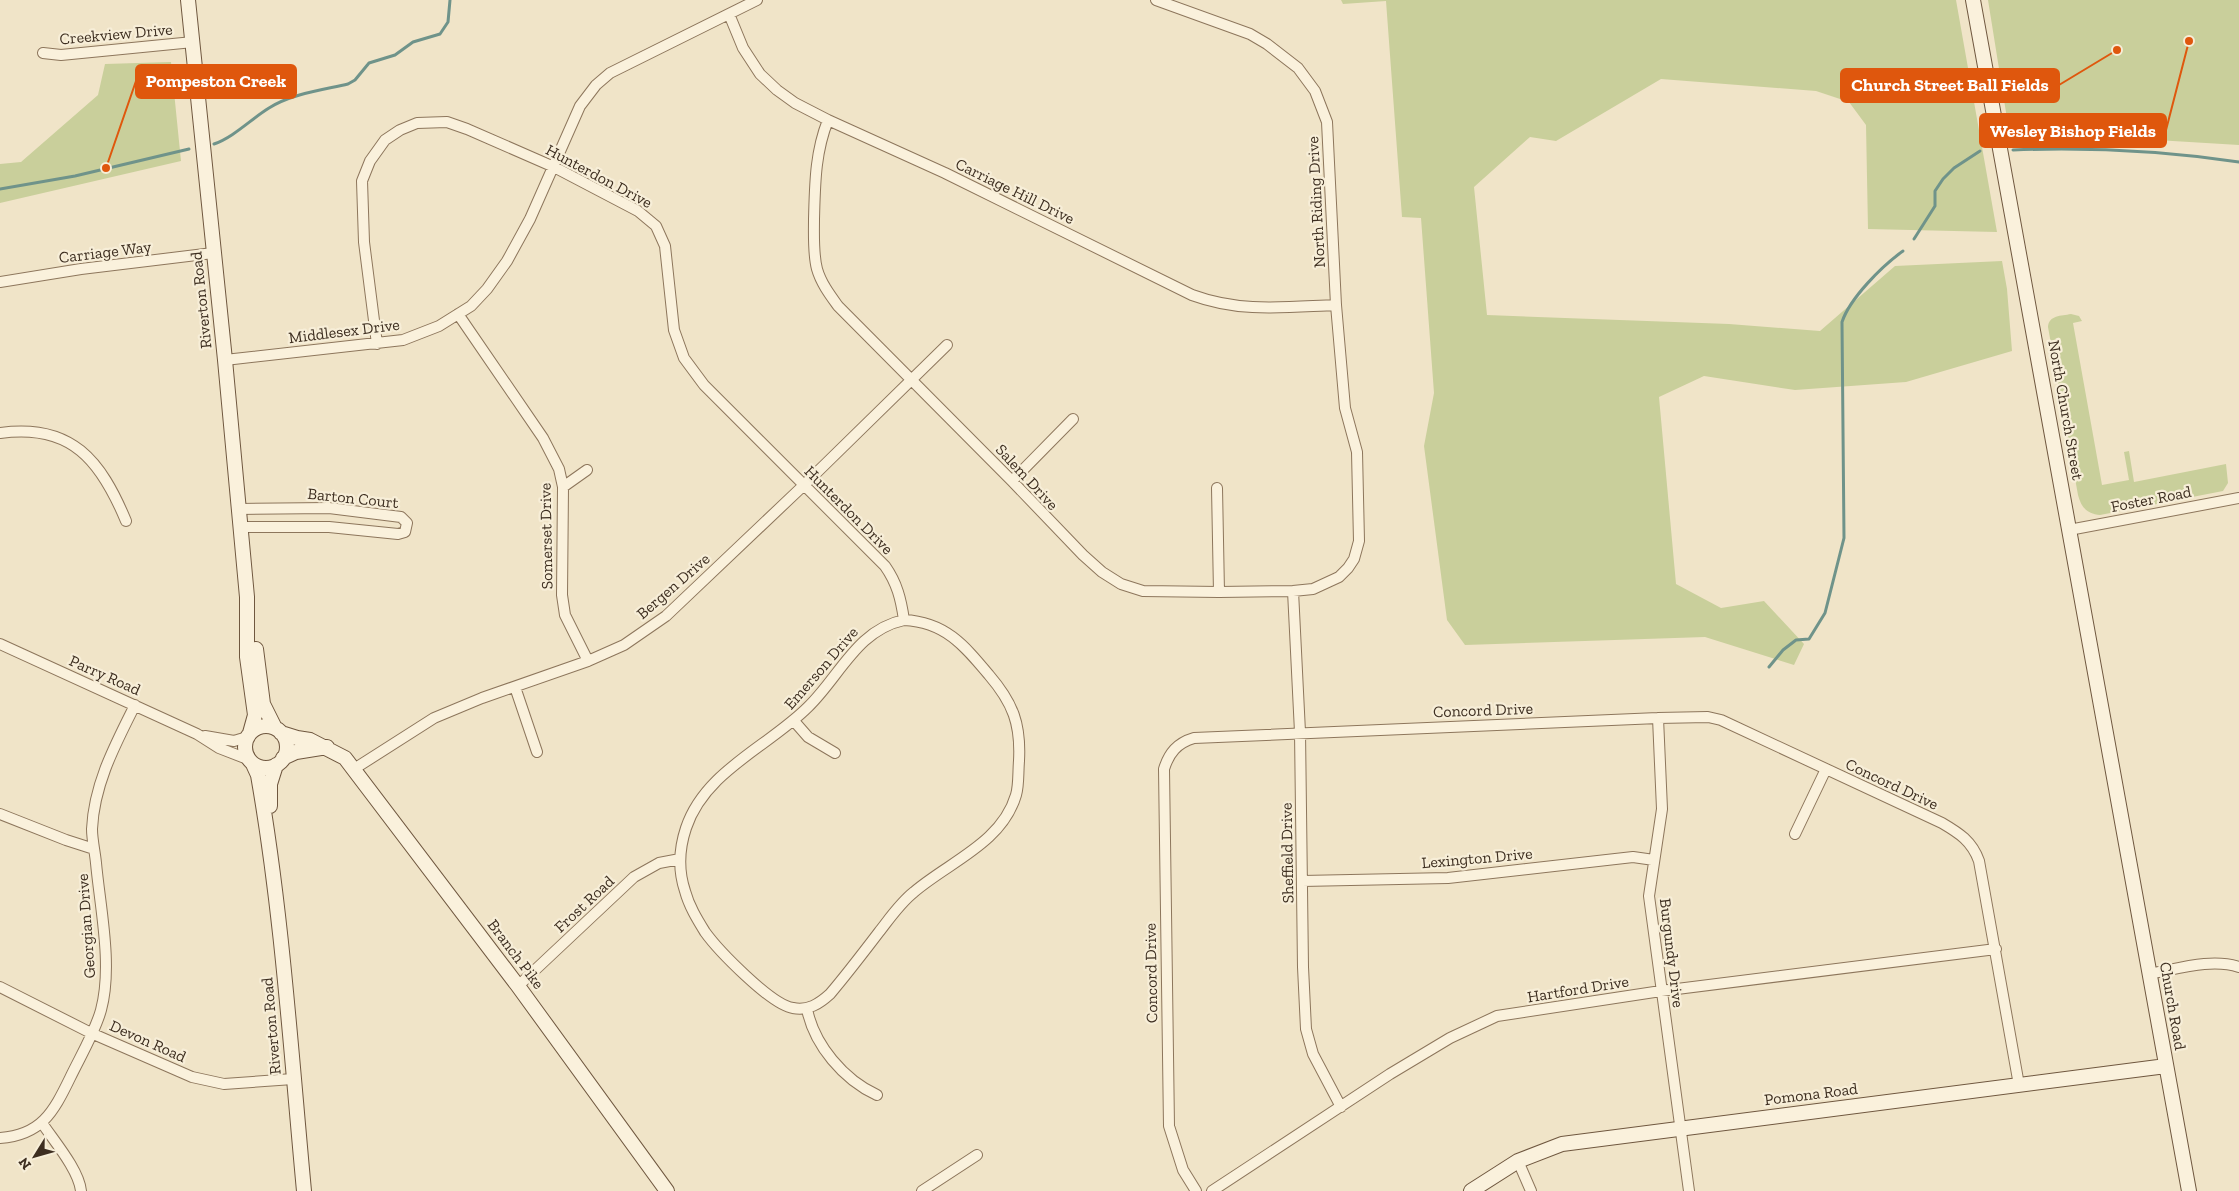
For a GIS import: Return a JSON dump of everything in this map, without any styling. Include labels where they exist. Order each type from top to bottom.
[{"type":"main road","name":"Riverton Road","points":[[188,0],[247,596],[263,704],[278,731]]},
{"type":"main road","name":"North Church Street","points":[[1974,0],[2122,827]]},
{"type":"main road","name":"Riverton Road","points":[[247,596],[247,657],[255,715],[249,735]]},
{"type":"main road","points":[[280,762],[287,746],[278,731],[262,726],[249,735],[245,747],[251,762],[266,768],[280,762],[296,752],[328,747]]},
{"type":"main road","name":"Branch Pike","points":[[278,731],[328,747],[345,758],[518,986],[667,1191]]},
{"type":"main road","name":"Riverton Road","points":[[251,762],[258,775],[271,859],[283,958],[304,1191]]},
{"type":"main road","name":"Riverton Road","points":[[271,859],[270,784],[280,762]]},
{"type":"main road","name":"Church Road","points":[[2122,827],[2189,1191]]},
{"type":"main road","name":"Pomona Road","points":[[1471,1191],[1518,1161],[1562,1144],[2166,1066]]},
{"type":"street","name":"Middlesex Drive","points":[[225,360],[378,344],[421,334],[471,306],[487,289],[507,261],[530,219],[580,106],[596,85],[610,73],[757,0]]},
{"type":"street","name":"North Riding Drive","points":[[1156,0],[1250,34],[1267,44],[1298,68],[1315,91],[1327,122],[1330,146],[1336,306],[1345,408],[1357,452],[1357,500]]},
{"type":"street","name":"Carriage Hill Drive","points":[[729,14],[743,48],[760,74],[795,103],[828,120],[940,171],[1192,295],[1243,308],[1336,306]]},
{"type":"street","name":"Creekview Drive","points":[[43,53],[61,54],[193,42]]},
{"type":"street","name":"Salem Drive","points":[[828,120],[820,139],[816,163],[814,239],[817,268],[825,287],[838,306],[1083,555],[1102,572],[1121,584],[1143,591],[1155,592],[1293,591],[1324,585],[1348,568],[1354,558],[1359,541],[1357,500]]},
{"type":"street","name":"Hunterdon Drive","points":[[378,344],[364,242],[361,190],[370,161],[385,140],[400,130],[417,123],[447,122],[467,128],[554,167],[638,210],[656,226],[665,246],[674,330],[684,358],[704,385],[885,566],[894,579],[901,598],[904,620]]},
{"type":"street","name":"Carriage Way","points":[[0,282],[81,269],[213,254]]},
{"type":"street","name":"Somerset Drive","points":[[458,314],[543,438],[558,470],[563,487],[562,595],[565,615],[588,661]]},
{"type":"street","name":"Bergen Drive","points":[[354,769],[434,718],[588,661],[624,645],[666,616],[912,381],[947,344]]},
{"type":"street","points":[[1012,481],[1073,419]]},
{"type":"street","points":[[0,433],[25,431],[38,433],[65,441],[78,450],[89,458],[108,480],[126,521]]},
{"type":"street","points":[[563,487],[587,470]]},
{"type":"street","points":[[1217,488],[1219,592]]},
{"type":"street","name":"Foster Road","points":[[2069,530],[2239,498]]},
{"type":"street","name":"Barton Court","points":[[238,509],[329,508],[401,517],[407,523],[405,532],[398,534],[329,527],[240,527]]},
{"type":"street","name":"Sheffield Drive","points":[[1293,591],[1300,732],[1302,967],[1306,1029],[1312,1054],[1341,1107]]},
{"type":"street","name":"Emerson Drive","points":[[904,620],[922,621],[944,630],[973,655],[1005,693],[1011,704],[1018,727],[1020,750],[1017,794],[1009,814],[994,832],[913,892],[896,910],[830,994],[820,1003],[806,1009],[792,1008],[772,1000],[717,946],[693,912],[682,878],[680,859],[687,827],[704,794],[722,775],[794,721],[817,699],[855,650],[871,634],[889,623],[904,620]]},
{"type":"street","name":"Parry Road","points":[[0,644],[197,734],[219,748],[251,762]]},
{"type":"street","points":[[515,687],[537,752]]},
{"type":"street","name":"Georgian Drive","points":[[0,1138],[18,1136],[42,1123],[61,1096],[101,1010],[106,982],[92,831],[95,798],[106,766],[135,705]]},
{"type":"street","name":"Concord Drive","points":[[1196,1191],[1183,1170],[1175,1150],[1168,1118],[1164,769],[1173,750],[1186,740],[1194,738],[1658,718],[1708,717],[1721,720],[1942,823],[1966,839],[1972,846],[1978,861],[1996,948],[2019,1085]]},
{"type":"street","name":"Burgundy Drive","points":[[1658,718],[1662,810],[1649,896],[1682,1128],[1689,1191]]},
{"type":"street","points":[[794,721],[808,737],[835,753]]},
{"type":"street","name":"Parry Road","points":[[197,734],[234,742],[249,735]]},
{"type":"street","points":[[1795,834],[1826,769]]},
{"type":"street","points":[[0,814],[94,849]]},
{"type":"street","name":"Lexington Drive","points":[[1302,881],[1448,878],[1633,857],[1654,860]]},
{"type":"street","name":"Frost Road","points":[[518,986],[634,877],[659,863],[680,859]]},
{"type":"street","name":"Hartford Drive","points":[[1212,1191],[1450,1038],[1497,1016],[1661,991],[1996,948]]},
{"type":"street","points":[[2149,974],[2208,964],[2230,964],[2239,967]]},
{"type":"street","name":"Devon Road","points":[[0,986],[91,1033],[192,1077],[224,1084],[293,1079]]},
{"type":"street","points":[[806,1009],[810,1022],[834,1060],[861,1087],[877,1094]]},
{"type":"street","points":[[42,1123],[68,1161],[80,1184],[81,1191]]},
{"type":"street","points":[[922,1191],[977,1155]]},
{"type":"street","points":[[1518,1161],[1531,1191]]},
{"type":"green space","points":[[1341,0],[1956,0],[1997,232],[1868,229],[1866,125],[1849,102],[1816,91],[1661,79],[1556,141],[1530,137],[1474,187],[1487,315],[1729,324],[1820,331],[1895,266],[2002,261],[2007,289],[2012,351],[1906,382],[1795,390],[1704,376],[1659,397],[1676,584],[1721,608],[1764,601],[1804,644],[1794,665],[1705,637],[1465,645],[1447,620],[1424,446],[1434,393],[1421,218],[1402,217],[1386,1],[1343,4]]},
{"type":"green space","points":[[1988,0],[2239,0],[2239,145],[2009,131]]},
{"type":"green space","points":[[171,62],[181,161],[0,203],[0,164],[21,162],[98,95],[105,64]]},
{"type":"green space","points":[[2071,314],[2079,316],[2082,321],[2073,323],[2102,485],[2129,480],[2124,452],[2129,451],[2134,482],[2226,464],[2228,483],[2223,491],[2100,515],[2088,511],[2083,506],[2078,495],[2048,327],[2053,318]]},
{"type":"waterway","points":[[214,144],[228,137],[262,112],[278,103],[307,93],[348,84],[355,80],[369,63],[395,55],[413,42],[440,34],[448,22],[450,0]]},
{"type":"waterway","points":[[0,189],[75,176],[189,149]]},
{"type":"waterway","points":[[2013,150],[2070,149],[2126,151],[2183,155],[2239,162]]},
{"type":"waterway","points":[[1914,239],[1935,206],[1935,191],[1943,179],[1954,168],[1980,151]]},
{"type":"waterway","points":[[1769,667],[1783,650],[1796,640],[1809,639],[1825,613],[1844,538],[1842,322],[1859,293],[1886,265],[1903,251]]},
{"type":"place","name":"Wesley Bishop Fields","points":[[2189,41]]},
{"type":"place","name":"Church Street Ball Fields","points":[[2117,50]]},
{"type":"place","name":"Pompeston Creek","points":[[106,168]]}]
